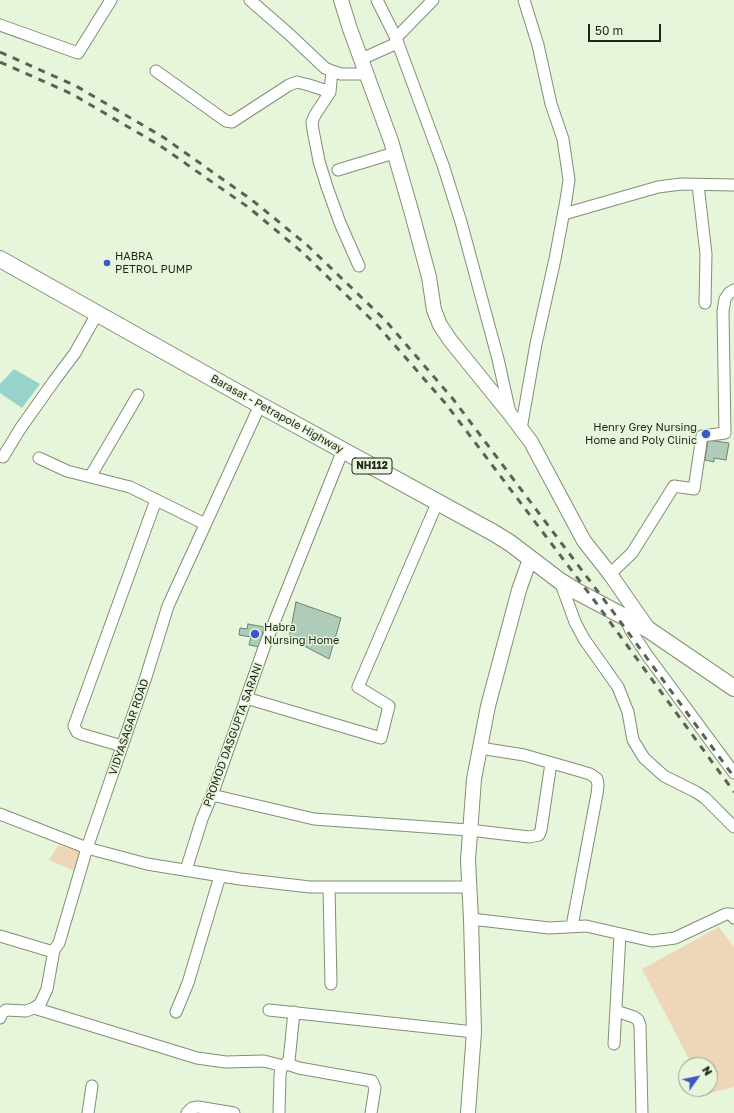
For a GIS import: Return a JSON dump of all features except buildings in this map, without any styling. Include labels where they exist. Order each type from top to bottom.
[{"type":"highway","name":"Barasat - Petrapole Highway","points":[[0,259],[260,405],[438,501],[504,540],[576,591],[649,630],[734,688]]},
{"type":"main road","points":[[341,0],[394,153],[429,277],[434,310],[438,320],[450,340],[531,442],[584,541],[610,574],[649,630]]},
{"type":"main road","points":[[468,1113],[474,1032],[469,887],[469,830],[474,779],[496,677],[519,590],[530,559]]},
{"type":"street","points":[[0,25],[78,53],[111,0]]},
{"type":"street","points":[[250,0],[325,68],[341,74],[366,74]]},
{"type":"street","points":[[377,0],[396,38],[443,165],[461,222],[498,359],[510,414]]},
{"type":"street","points":[[366,57],[395,44],[396,38],[433,0]]},
{"type":"street","points":[[521,429],[536,344],[564,214],[569,180],[563,139],[551,104],[538,45],[524,0]]},
{"type":"street","points":[[156,71],[226,121],[232,122],[289,85],[297,82],[330,92]]},
{"type":"street","points":[[332,71],[330,92],[315,115],[312,122],[313,130],[319,161],[327,187],[340,223],[359,266]]},
{"type":"street","points":[[338,170],[394,153]]},
{"type":"street","points":[[564,214],[627,195],[681,184],[734,185]]},
{"type":"street","points":[[698,184],[706,254],[705,304]]},
{"type":"street","points":[[610,574],[632,553],[674,486],[694,489],[702,436],[725,433],[723,311],[725,299],[729,293],[734,290]]},
{"type":"street","points":[[3,458],[20,429],[75,353],[97,314]]},
{"type":"street","points":[[90,477],[138,395]]},
{"type":"street","name":"VIDYASAGAR ROAD","points":[[34,1008],[40,1004],[47,989],[54,950],[59,943],[87,848],[145,680],[168,606],[260,405]]},
{"type":"street","name":"PROMOD DASGUPTA SARANI","points":[[186,870],[202,819],[212,795],[265,645],[343,450]]},
{"type":"street","points":[[39,458],[61,469],[130,487],[205,524]]},
{"type":"street","points":[[122,746],[81,734],[77,732],[74,726],[156,500]]},
{"type":"street","points":[[246,698],[381,738],[389,706],[358,687],[438,501]]},
{"type":"street","points":[[560,581],[575,622],[584,639],[618,687],[628,712],[633,740],[644,758],[664,776],[700,795],[734,827]]},
{"type":"street","points":[[624,616],[631,631],[647,655],[734,773]]},
{"type":"street","points":[[480,748],[524,755],[590,774],[597,779],[598,785],[572,926]]},
{"type":"street","points":[[212,795],[314,819],[469,830],[529,837],[539,834],[541,830],[551,763]]},
{"type":"street","points":[[0,814],[87,848],[147,864],[220,876],[310,887],[469,887]]},
{"type":"street","points":[[176,1012],[188,983],[220,876]]},
{"type":"street","points":[[329,887],[331,984]]},
{"type":"street","points":[[471,919],[549,928],[586,926],[652,941],[675,938],[726,914],[731,914],[734,918]]},
{"type":"street","points":[[614,1044],[620,934]]},
{"type":"street","points":[[0,936],[50,951],[54,950]]},
{"type":"street","points":[[1,1014],[6,1010],[26,1011],[34,1008],[197,1058],[226,1062],[264,1061],[286,1063],[293,1066],[372,1081],[375,1088],[371,1113]]},
{"type":"street","points":[[268,1010],[474,1032]]},
{"type":"street","points":[[616,1011],[634,1016],[640,1025],[642,1113]]},
{"type":"street","points":[[272,1113],[278,1113],[280,1075],[286,1063],[294,1012]]},
{"type":"street","points":[[88,1113],[92,1086]]},
{"type":"street","points":[[187,1113],[192,1108],[198,1107],[234,1113]]},
{"type":"shaded area","points":[[58,845],[83,852],[74,871],[49,860]]},
{"type":"shaded area","points":[[719,927],[734,947],[734,1087],[718,1091],[718,1057],[688,1057],[642,969]]},
{"type":"water","points":[[14,369],[40,384],[22,408],[0,393],[0,384]]},
{"type":"railway","points":[[0,52],[76,86],[163,137],[252,200],[307,245],[385,320],[453,399],[611,609],[734,777]]},
{"type":"railway","points":[[0,62],[72,94],[159,145],[248,207],[302,252],[378,326],[446,404],[594,600],[734,792]]},
{"type":"place","name":"HABRA PETROL PUMP","points":[[107,263]]},
{"type":"place","name":"Henry Grey Nursing Home and Poly Clinic","points":[[706,434]]},
{"type":"place","name":"Habra Nursing Home","points":[[255,634]]}]
